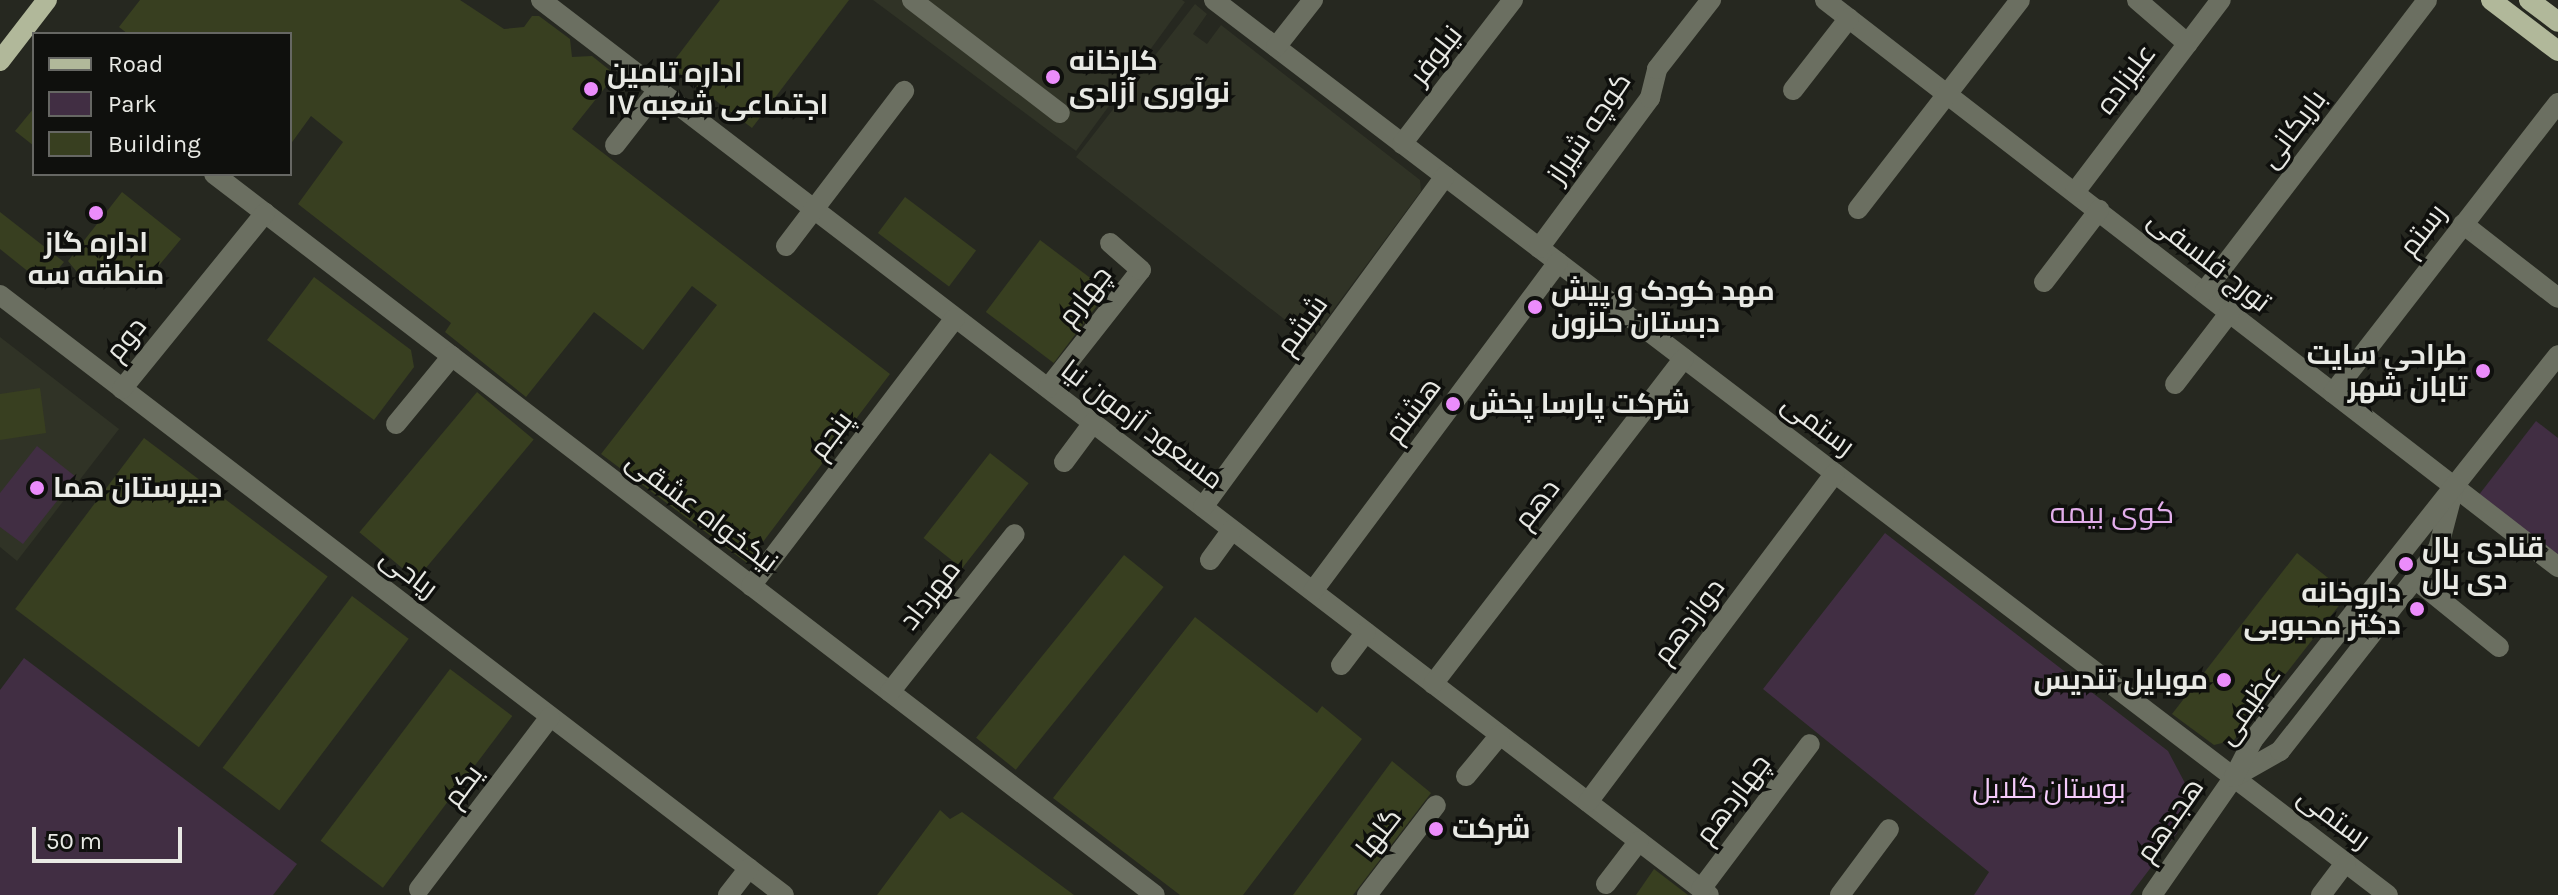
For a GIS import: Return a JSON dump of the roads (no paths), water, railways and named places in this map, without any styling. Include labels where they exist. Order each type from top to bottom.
[{"type":"main road","points":[[0,61],[29,33],[47,0]]},
{"type":"main road","points":[[2491,0],[2558,51]]},
{"type":"main road","points":[[2529,0],[2558,22]]},
{"type":"street","name":"مسعود آزمون نیا","points":[[541,0],[1705,892]]},
{"type":"street","points":[[912,0],[1060,113]]},
{"type":"street","name":"رستمی","points":[[1214,0],[2388,895]]},
{"type":"street","points":[[1276,47],[1313,0]]},
{"type":"street","name":"نیلوفر","points":[[1402,144],[1513,0]]},
{"type":"street","name":"کوچه شیراز","points":[[1539,248],[1650,98],[1657,69],[1711,0]]},
{"type":"street","name":"تورج فلسفی","points":[[1825,0],[2558,567]]},
{"type":"street","points":[[1858,209],[2020,0]]},
{"type":"street","points":[[2137,0],[2188,44]]},
{"type":"street","name":"علیزاده","points":[[2075,192],[2221,0]]},
{"type":"street","name":"باریکانی","points":[[2204,292],[2427,0]]},
{"type":"street","points":[[1793,90],[1849,18]]},
{"type":"street","points":[[615,145],[658,90]]},
{"type":"street","points":[[786,246],[904,91]]},
{"type":"street","name":"رستم","points":[[2333,393],[2558,103]]},
{"type":"street","name":"نیکخواه عشقی","points":[[217,176],[1155,895]]},
{"type":"street","name":"ششم","points":[[1203,507],[1445,176]]},
{"type":"street","points":[[2044,282],[2099,210]]},
{"type":"street","name":"دوم","points":[[122,389],[265,213]]},
{"type":"street","points":[[2463,224],[2558,298]]},
{"type":"street","name":"چهارم","points":[[1048,388],[1141,270],[1110,243]]},
{"type":"street","name":"هشتم","points":[[1313,591],[1558,262]]},
{"type":"street","name":"ریاحی","points":[[0,295],[784,895]]},
{"type":"street","points":[[2175,384],[2230,312]]},
{"type":"street","name":"پنجم","points":[[751,586],[955,318]]},
{"type":"street","name":"عظیمی","points":[[2234,777],[2253,740],[2558,355]]},
{"type":"street","points":[[396,424],[452,356]]},
{"type":"street","name":"دهم","points":[[1433,684],[1684,358]]},
{"type":"street","points":[[1064,462],[1093,423]]},
{"type":"street","name":"دوازدهم","points":[[1588,802],[1835,473]]},
{"type":"street","name":"عظیمی","points":[[2234,777],[2280,751],[2438,549],[2455,487]]},
{"type":"street","points":[[1210,560],[1232,530]]},
{"type":"street","name":"مهرداد","points":[[890,692],[1015,534]]},
{"type":"street","points":[[2415,579],[2499,647]]},
{"type":"street","points":[[1341,665],[1366,632]]},
{"type":"street","name":"یکم","points":[[419,889],[550,717]]},
{"type":"street","points":[[1466,776],[1500,735]]},
{"type":"street","name":"چهاردهم","points":[[1705,892],[1810,744]]},
{"type":"street","name":"هجدهم","points":[[2152,895],[2234,777]]},
{"type":"street","name":"گلها","points":[[1367,895],[1436,805]]},
{"type":"street","points":[[1840,895],[1889,829]]},
{"type":"street","points":[[1606,884],[1639,841]]},
{"type":"street","points":[[2321,895],[2346,862]]},
{"type":"street","points":[[728,895],[749,868]]},
{"type":"place","name":"کارخانه نوآوری آزادی","points":[[1053,77]]},
{"type":"place","name":"اداره تامین اجتماعی شعبه ۱۷","points":[[591,89]]},
{"type":"place","name":"اداره گاز منطقه سه","points":[[96,213]]},
{"type":"place","name":"مهد کودک و پیش دبستان حلزون","points":[[1535,307]]},
{"type":"place","name":"طراحی سایت تابان شهر","points":[[2483,371]]},
{"type":"place","name":"شرکت پارسا پخش","points":[[1453,404]]},
{"type":"place","name":"دبیرستان هما","points":[[37,488]]},
{"type":"place","name":"قنادی بال دی بال","points":[[2406,564]]},
{"type":"place","name":"داروخانه دکتر محبوبی","points":[[2417,609]]},
{"type":"place","name":"موبایل تندیس","points":[[2224,680]]},
{"type":"place","name":"شرکت","points":[[1436,829]]},
{"type":"district","name":"کوی بیمه","points":[[2112,513]]},
{"type":"park label","name":"بوستان گلایل","points":[[2049,789]]}]
